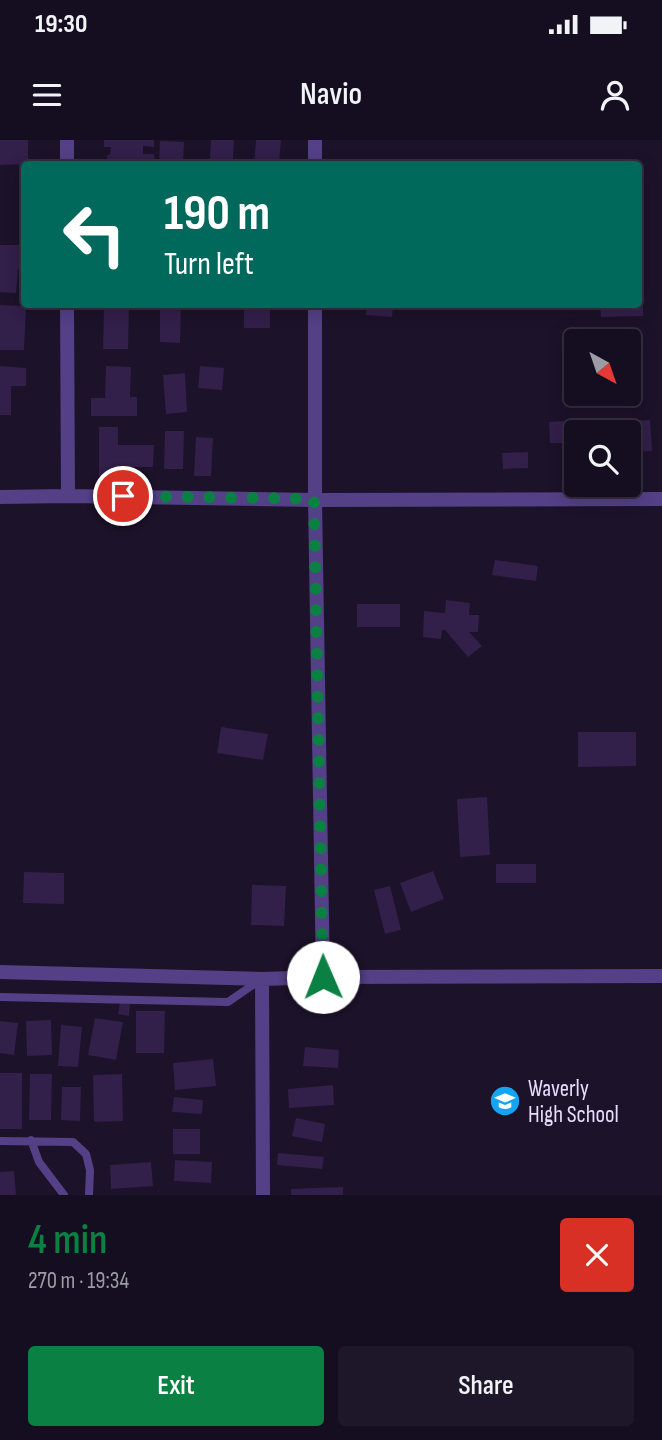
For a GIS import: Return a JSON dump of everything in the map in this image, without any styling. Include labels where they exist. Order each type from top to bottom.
[{"type":"street","points":[[67,140],[67,161]]},
{"type":"street","points":[[315,140],[315,161]]},
{"type":"street","points":[[68,308],[68,496]]},
{"type":"street","points":[[315,308],[314,499],[323,977]]},
{"type":"street","points":[[0,497],[662,499]]},
{"type":"street","points":[[0,972],[262,979],[662,976]]},
{"type":"street","points":[[262,979],[262,1195]]},
{"type":"lane","points":[[0,997],[228,1002],[262,979]]},
{"type":"lane","points":[[30,1140],[39,1162],[64,1195]]},
{"type":"lane","points":[[0,1141],[73,1142],[86,1154],[90,1170],[89,1195]]},
{"type":"building","points":[[0,140],[28,140],[28,161],[21,161],[21,164],[0,165]]},
{"type":"building","points":[[104,140],[154,140],[154,147],[143,146],[143,154],[154,154],[155,161],[108,161],[111,147],[104,147]]},
{"type":"building","points":[[211,140],[234,140],[233,160],[210,159]]},
{"type":"building","points":[[256,140],[281,140],[279,161],[254,161]]},
{"type":"building","points":[[160,141],[184,142],[183,161],[159,161]]},
{"type":"building","points":[[0,245],[21,245],[21,268],[18,269],[16,293],[0,292]]},
{"type":"building","points":[[643,295],[643,316],[601,317],[600,308],[642,308]]},
{"type":"building","points":[[0,305],[26,308],[24,350],[0,350]]},
{"type":"building","points":[[104,308],[129,308],[128,349],[103,349]]},
{"type":"building","points":[[160,308],[181,308],[180,343],[160,342]]},
{"type":"building","points":[[367,308],[393,308],[392,317],[366,315]]},
{"type":"building","points":[[244,309],[270,309],[270,328],[244,328]]},
{"type":"building","points":[[0,366],[26,368],[26,386],[11,386],[11,415],[0,415]]},
{"type":"building","points":[[106,366],[131,367],[130,397],[137,397],[137,416],[91,416],[91,398],[105,398]]},
{"type":"building","points":[[200,366],[224,368],[222,390],[198,388]]},
{"type":"building","points":[[185,373],[187,412],[166,414],[163,375]]},
{"type":"building","points":[[641,420],[650,420],[652,451],[641,451]]},
{"type":"building","points":[[564,421],[564,443],[550,443],[549,422]]},
{"type":"building","points":[[99,427],[118,427],[118,445],[154,445],[153,467],[118,467],[118,476],[99,476]]},
{"type":"building","points":[[165,431],[184,431],[183,469],[164,469]]},
{"type":"building","points":[[196,437],[213,438],[211,476],[194,476]]},
{"type":"building","points":[[528,452],[528,468],[503,469],[502,453]]},
{"type":"building","points":[[495,560],[538,566],[536,581],[492,575]]},
{"type":"building","points":[[446,600],[470,603],[469,615],[479,615],[478,632],[469,632],[482,646],[468,657],[445,630],[442,630],[441,639],[423,637],[424,611],[445,613]]},
{"type":"building","points":[[357,604],[400,604],[400,627],[357,627]]},
{"type":"building","points":[[221,727],[268,734],[263,760],[217,753]]},
{"type":"building","points":[[578,732],[636,732],[636,766],[578,767]]},
{"type":"building","points":[[487,797],[490,855],[460,857],[457,799]]},
{"type":"building","points":[[496,864],[536,864],[536,883],[496,883]]},
{"type":"building","points":[[433,871],[444,899],[411,912],[400,883]]},
{"type":"building","points":[[24,872],[64,873],[64,904],[23,903]]},
{"type":"building","points":[[252,885],[286,886],[284,926],[251,925]]},
{"type":"building","points":[[390,886],[401,930],[385,934],[374,890]]},
{"type":"building","points":[[120,1003],[130,1004],[129,1016],[118,1014]]},
{"type":"building","points":[[136,1011],[165,1011],[164,1053],[136,1053]]},
{"type":"building","points":[[95,1018],[123,1022],[116,1060],[88,1055]]},
{"type":"building","points":[[51,1020],[52,1055],[27,1056],[26,1021]]},
{"type":"building","points":[[0,1021],[18,1023],[14,1055],[0,1053]]},
{"type":"building","points":[[61,1025],[82,1027],[78,1067],[58,1066]]},
{"type":"building","points":[[305,1047],[339,1050],[338,1068],[303,1066]]},
{"type":"building","points":[[213,1059],[216,1086],[175,1090],[173,1063]]},
{"type":"building","points":[[0,1073],[22,1073],[22,1129],[0,1129]]},
{"type":"building","points":[[30,1074],[52,1074],[51,1120],[29,1120]]},
{"type":"building","points":[[122,1074],[123,1121],[94,1122],[93,1075]]},
{"type":"building","points":[[333,1085],[334,1105],[289,1108],[288,1089]]},
{"type":"building","points":[[62,1087],[81,1087],[80,1121],[61,1120]]},
{"type":"building","points":[[174,1097],[203,1100],[202,1114],[172,1112]]},
{"type":"building","points":[[296,1118],[325,1124],[322,1142],[292,1136]]},
{"type":"building","points":[[173,1129],[200,1129],[200,1154],[173,1154]]},
{"type":"building","points":[[278,1153],[324,1157],[322,1169],[277,1165]]},
{"type":"building","points":[[175,1160],[212,1162],[211,1183],[174,1181]]},
{"type":"building","points":[[151,1162],[153,1186],[111,1189],[110,1165]]},
{"type":"building","points":[[14,1171],[16,1195],[0,1195],[0,1172]]},
{"type":"building","points":[[343,1187],[343,1195],[291,1195],[291,1189]]},
{"type":"place","name":"Waverly High School","points":[[505,1101]]},
{"type":"route","points":[[123,496],[314,499],[323,977]]}]
